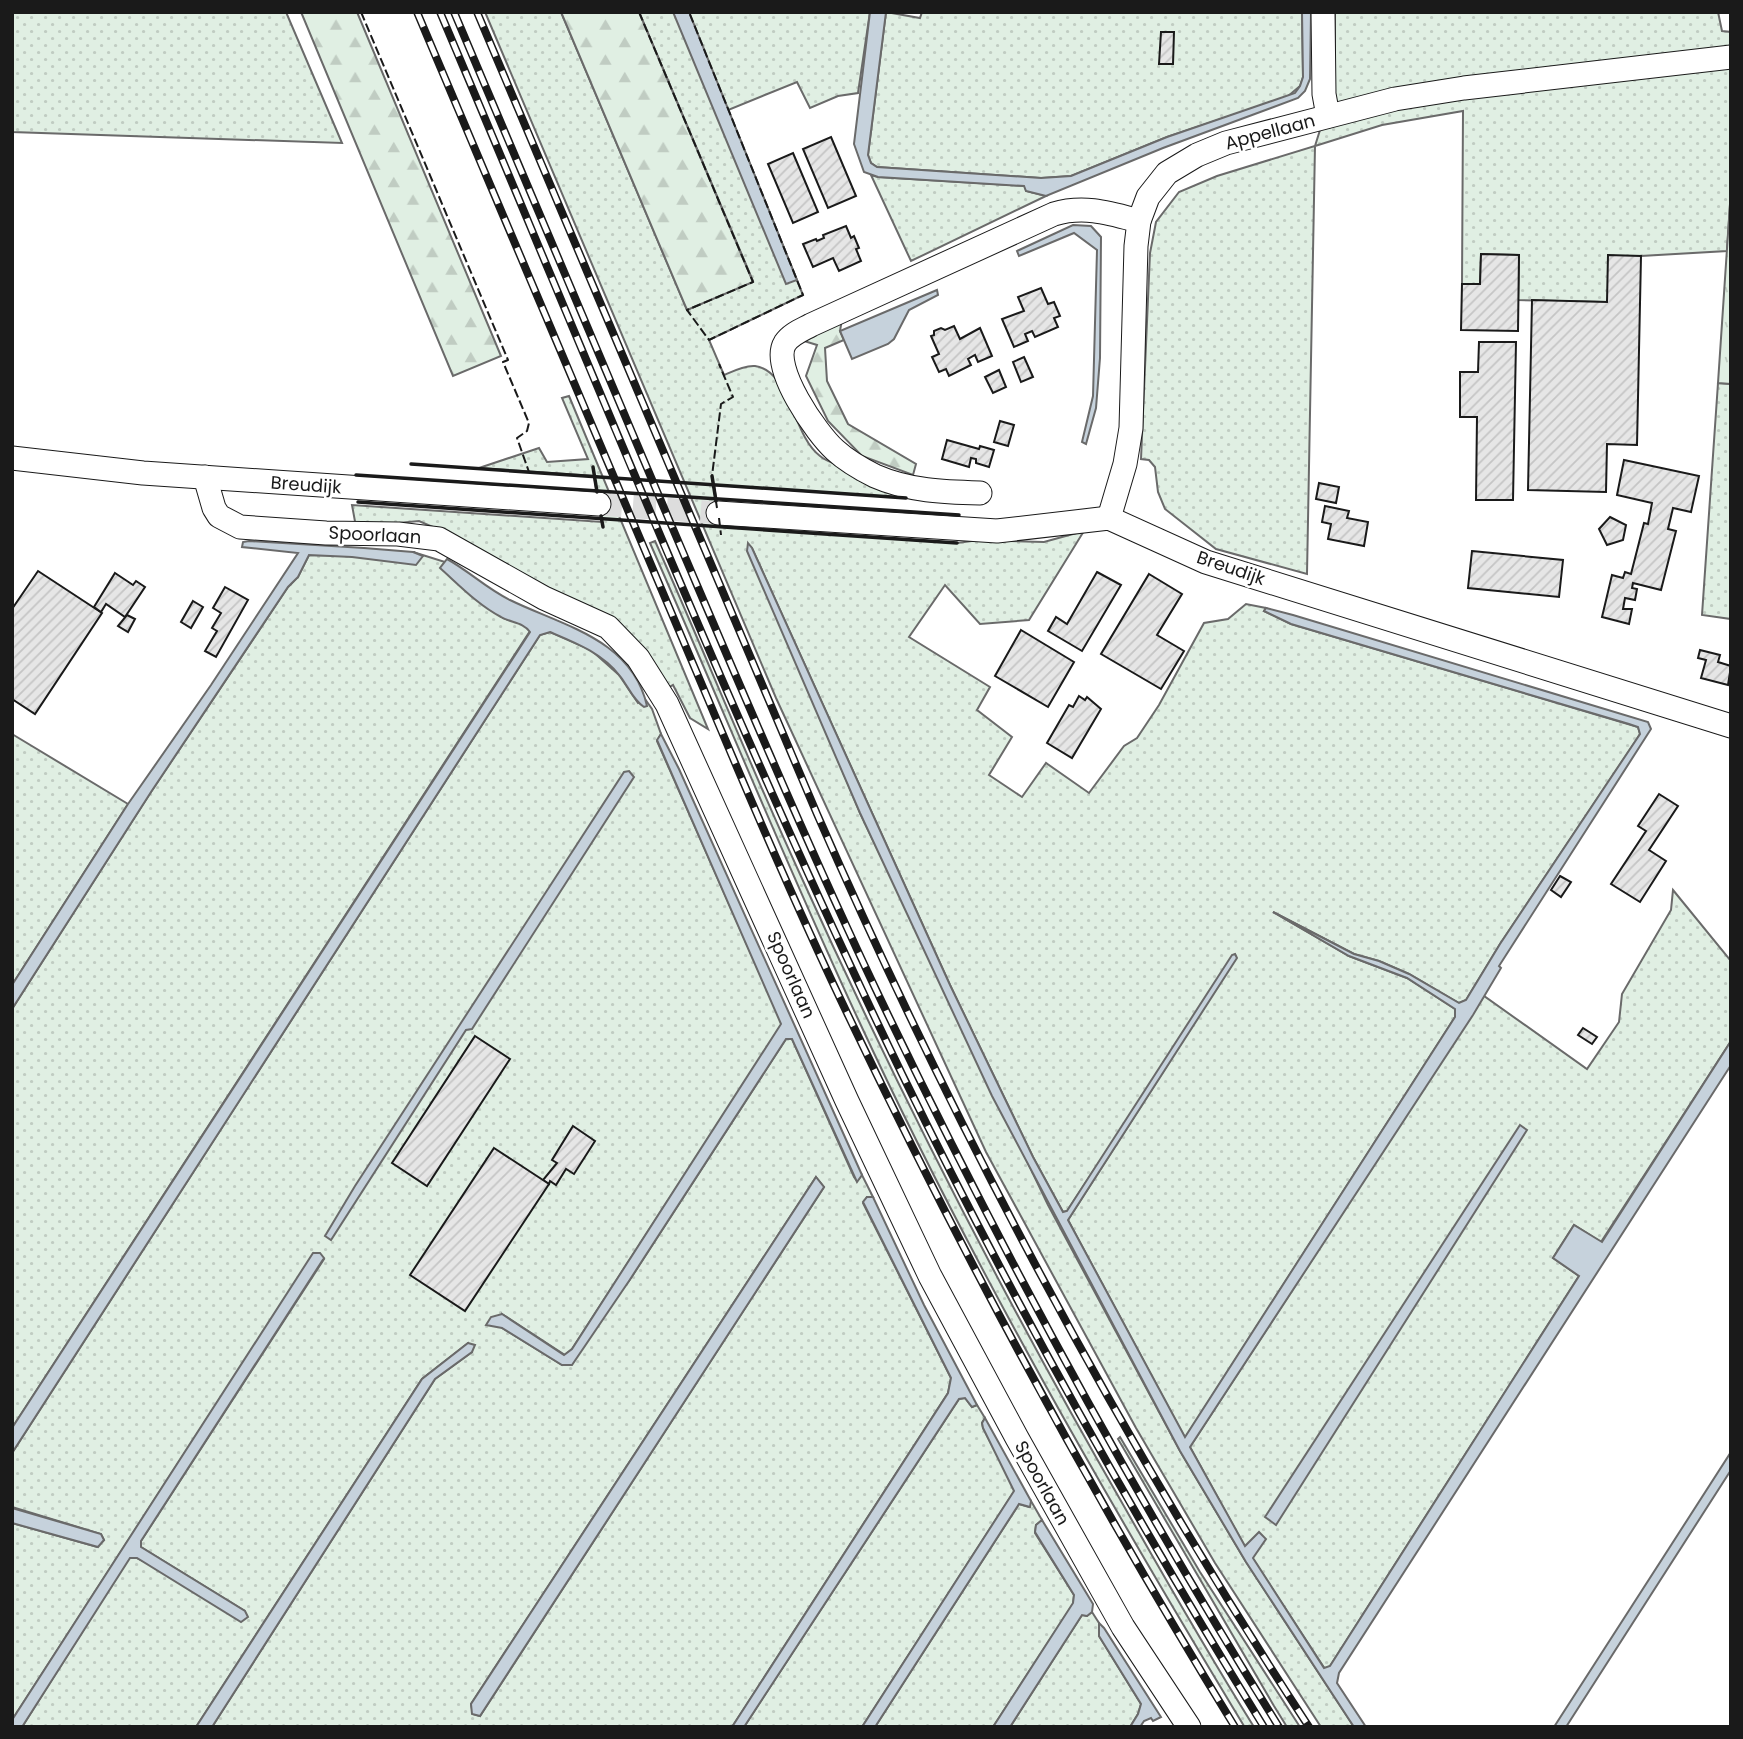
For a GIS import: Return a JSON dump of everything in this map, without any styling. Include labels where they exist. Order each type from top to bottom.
[{"type":"street","points":[[1323,12],[1324,94],[1328,116]]},
{"type":"street","name":"Appellaan","points":[[1109,517],[1125,464],[1131,428],[1139,221],[1148,197],[1167,173],[1197,155],[1226,143],[1395,99],[1464,88],[1731,57]]},
{"type":"street","points":[[981,493],[904,487],[852,464],[825,439],[800,402],[787,378],[781,357],[784,345],[792,336],[811,325],[1068,209],[1086,208],[1139,221]]},
{"type":"street","name":"Breudijk","points":[[12,458],[143,473],[599,504]]},
{"type":"street","name":"Spoorlaan","points":[[205,477],[214,508],[219,516],[229,523],[255,529],[398,534],[439,539],[544,597],[608,627],[638,658],[667,704],[847,1101],[930,1276],[1123,1627],[1189,1727]]},
{"type":"street","points":[[718,513],[997,531],[1109,517]]},
{"type":"street","name":"Breudijk","points":[[1109,517],[1206,562],[1731,726]]},
{"type":"green space","points":[[12,12],[286,12],[342,143],[12,132]]},
{"type":"green space","points":[[301,12],[357,12],[501,356],[453,376]]},
{"type":"green space","points":[[485,12],[561,12],[687,310],[753,281],[639,12],[870,12],[858,93],[838,96],[810,108],[797,82],[728,110],[803,295],[709,340],[724,375],[743,367],[755,366],[767,370],[776,379],[803,434],[820,456],[909,498],[714,485],[720,526],[957,543],[979,540],[1044,542],[1084,531],[1029,620],[980,624],[945,585],[909,637],[990,687],[977,710],[1012,737],[989,775],[1022,797],[1046,763],[1089,793],[1124,746],[1137,738],[1159,705],[1204,623],[1228,619],[1246,604],[1266,608],[1264,611],[1291,624],[1638,727],[1640,734],[1635,742],[1500,944],[1466,1000],[1459,1003],[1409,974],[1354,954],[1273,912],[1349,956],[1407,978],[1455,1009],[1455,1017],[1185,1438],[1068,1220],[1236,958],[1235,955],[1067,1211],[1063,1212],[1033,1157],[950,985],[748,544],[860,813],[1048,1205],[1180,1451],[1246,1562],[1354,1727],[1321,1727],[1215,1563],[1136,1428],[986,1152],[776,698]]},
{"type":"green space","points":[[561,12],[639,12],[753,282],[687,310]]},
{"type":"green space","points":[[886,12],[920,18],[922,12],[1302,12],[1303,77],[1300,86],[1287,97],[1167,137],[1071,176],[1041,178],[877,167],[871,163],[868,155]]},
{"type":"green space","points":[[1335,12],[1718,12],[1722,31],[1731,32],[1731,189],[1727,251],[1641,256],[1607,302],[1518,300],[1519,255],[1481,254],[1480,284],[1462,284],[1463,111],[1382,125],[1315,146],[1335,82]]},
{"type":"green space","points":[[1315,146],[1307,574],[1216,549],[1165,509],[1158,492],[1155,467],[1149,460],[1141,459],[1150,253],[1156,222],[1179,192],[1217,176]]},
{"type":"green space","points":[[871,175],[1025,186],[1026,191],[1046,196],[911,261]]},
{"type":"green space","points":[[1731,189],[1731,384],[1718,383]]},
{"type":"green space","points":[[842,319],[840,331],[844,340],[825,348],[827,381],[848,424],[916,464],[913,475],[862,456],[828,421],[806,376],[817,345],[804,341]]},
{"type":"green space","points":[[1718,383],[1731,384],[1731,619],[1702,615]]},
{"type":"green space","points":[[569,396],[708,729],[690,718],[673,685],[666,689],[621,629],[463,540],[419,521],[356,527],[352,505],[602,522],[594,476],[479,468],[539,448],[547,462],[588,459],[562,398]]},
{"type":"green space","points":[[655,541],[762,790],[836,953],[954,1194],[1081,1430],[1188,1618],[1254,1727],[1244,1726],[1141,1553],[1041,1378],[946,1200],[858,1019],[805,901],[650,543]]},
{"type":"green space","points":[[413,552],[445,562],[441,567],[503,618],[526,625],[530,631],[12,1428],[12,1009],[151,792],[288,587],[298,577],[309,555],[423,556]]},
{"type":"green space","points":[[550,632],[591,650],[619,675],[638,703],[645,699],[652,709],[661,734],[657,741],[782,1024],[572,1349],[565,1355],[502,1314],[502,1328],[562,1365],[629,1281],[786,1039],[792,1039],[854,1177],[857,1181],[862,1175],[873,1197],[867,1197],[863,1203],[951,1378],[948,1393],[732,1727],[212,1727],[435,1379],[472,1352],[468,1343],[422,1379],[196,1727],[22,1727],[129,1558],[137,1558],[245,1611],[141,1547],[141,1541],[324,1259],[314,1253],[12,1720],[12,1523],[97,1547],[104,1540],[101,1534],[12,1507],[12,1453],[540,635]],"holes":[[[816,1177],[824,1187],[480,1716],[473,1714],[471,1704]]]},
{"type":"green space","points":[[12,734],[128,804],[12,985]]},
{"type":"green space","points":[[1673,890],[1731,961],[1731,1041],[1601,1242],[1574,1225],[1553,1258],[1579,1276],[1330,1666],[1325,1669],[1245,1547],[1190,1447],[1484,996],[1587,1069],[1619,1022],[1622,994],[1671,910]]},
{"type":"green space","points":[[965,1398],[972,1407],[977,1405],[985,1418],[983,1428],[1015,1490],[862,1727],[744,1727],[959,1399]]},
{"type":"green space","points":[[1120,1437],[1200,1572],[1300,1727],[1287,1727],[1118,1439]]},
{"type":"green space","points":[[1031,1501],[1042,1520],[1036,1525],[1035,1533],[1074,1595],[1073,1604],[993,1727],[875,1727],[1019,1504],[1029,1507]]},
{"type":"green space","points":[[1092,1612],[1099,1623],[1099,1636],[1141,1704],[1130,1727],[1010,1727],[1082,1615],[1087,1616]]},
{"type":"shaded area","points":[[673,12],[689,12],[797,280],[786,284]]},
{"type":"shaded area","points":[[870,12],[886,12],[868,155],[871,163],[877,167],[1041,178],[1071,176],[1167,137],[1295,93],[1303,77],[1302,12],[1311,12],[1310,79],[1305,91],[1298,98],[1163,148],[1046,196],[1026,191],[1024,186],[878,177],[864,172],[854,144]]},
{"type":"shaded area","points":[[1073,225],[1091,226],[1101,237],[1100,358],[1096,408],[1086,444],[1082,442],[1093,396],[1097,250],[1074,233],[1019,256],[1017,251]]},
{"type":"shaded area","points":[[937,290],[938,295],[909,310],[894,339],[888,344],[852,359],[840,331]]},
{"type":"shaded area","points":[[243,542],[413,552],[423,556],[416,565],[309,555],[298,577],[288,587],[151,792],[12,1009],[12,985],[128,804],[298,553],[242,547]]},
{"type":"shaded area","points":[[748,543],[950,985],[1033,1157],[1063,1212],[1067,1211],[1232,955],[1235,954],[1237,958],[1068,1220],[1185,1437],[1455,1017],[1455,1009],[1407,978],[1349,956],[1273,912],[1354,954],[1409,974],[1459,1003],[1466,1000],[1500,944],[1640,734],[1638,727],[1629,724],[1291,624],[1264,611],[1266,608],[1293,615],[1648,722],[1651,729],[1499,966],[1501,968],[1473,1015],[1190,1447],[1245,1546],[1259,1532],[1266,1539],[1253,1558],[1324,1668],[1330,1666],[1579,1276],[1553,1258],[1574,1225],[1602,1242],[1731,1041],[1731,1065],[1339,1673],[1337,1683],[1366,1727],[1354,1727],[1246,1562],[1180,1451],[992,1096],[860,813],[747,551]]},
{"type":"shaded area","points":[[447,559],[502,596],[573,627],[611,650],[627,665],[639,683],[647,706],[644,707],[637,701],[620,676],[597,655],[550,632],[540,635],[12,1453],[12,1428],[530,632],[524,626],[493,612],[469,594],[440,568]]},
{"type":"shaded area","points":[[661,734],[862,1175],[857,1182],[792,1039],[786,1039],[572,1365],[562,1365],[502,1328],[486,1325],[491,1317],[502,1314],[564,1355],[572,1349],[781,1024],[657,740]]},
{"type":"shaded area","points":[[629,771],[634,777],[472,1029],[466,1030],[331,1240],[325,1236],[355,1186],[624,772]]},
{"type":"shaded area","points":[[1520,1125],[1527,1130],[1276,1525],[1265,1517]]},
{"type":"shaded area","points":[[816,1177],[824,1187],[480,1716],[472,1714],[471,1704]]},
{"type":"shaded area","points":[[867,1197],[873,1197],[924,1305],[977,1405],[972,1407],[965,1398],[959,1399],[744,1727],[732,1727],[948,1393],[951,1378],[863,1202]]},
{"type":"shaded area","points":[[313,1253],[320,1253],[324,1258],[141,1541],[141,1547],[245,1611],[248,1617],[241,1622],[137,1558],[130,1558],[22,1727],[12,1727],[12,1720]]},
{"type":"shaded area","points":[[468,1343],[475,1345],[472,1352],[435,1379],[212,1727],[196,1727],[422,1379]]},
{"type":"shaded area","points":[[985,1418],[1031,1501],[1030,1507],[1019,1504],[875,1727],[862,1727],[1014,1491],[983,1428]]},
{"type":"shaded area","points":[[1731,1452],[1731,1470],[1566,1727],[1554,1727]]},
{"type":"shaded area","points":[[12,1508],[101,1534],[104,1540],[98,1547],[12,1523]]},
{"type":"shaded area","points":[[1042,1520],[1093,1604],[1092,1612],[1087,1616],[1082,1615],[1010,1727],[993,1727],[1073,1603],[1074,1595],[1035,1532],[1036,1525]]},
{"type":"shaded area","points":[[1099,1623],[1161,1717],[1144,1721],[1140,1727],[1130,1727],[1141,1704],[1099,1636]]},
{"type":"building","points":[[1161,32],[1174,32],[1173,64],[1159,64]]},
{"type":"building","points":[[831,137],[856,196],[828,208],[803,149]]},
{"type":"building","points":[[793,153],[818,212],[793,223],[768,164]]},
{"type":"building","points":[[846,226],[851,238],[854,236],[861,261],[839,271],[833,258],[813,267],[803,244],[816,239],[817,241],[824,238],[823,235]]},
{"type":"building","points":[[1481,254],[1519,255],[1518,331],[1461,330],[1462,284],[1480,284]]},
{"type":"building","points":[[1608,255],[1641,256],[1637,445],[1607,444],[1606,492],[1528,490],[1532,300],[1607,302]]},
{"type":"building","points":[[1041,288],[1048,304],[1054,302],[1060,316],[1054,318],[1058,327],[1035,337],[1032,331],[1025,334],[1028,341],[1014,347],[1002,319],[1024,311],[1018,297]]},
{"type":"building","points":[[954,326],[960,339],[980,328],[992,356],[978,362],[975,355],[968,359],[971,365],[949,376],[946,369],[939,372],[932,357],[939,354],[931,336],[934,331]]},
{"type":"building","points":[[1479,342],[1516,342],[1513,500],[1476,500],[1477,417],[1460,417],[1460,372],[1478,372]]},
{"type":"building","points":[[1024,357],[1033,377],[1021,382],[1013,362]]},
{"type":"building","points":[[999,370],[1006,387],[993,393],[985,377]]},
{"type":"building","points":[[1000,421],[1014,425],[1008,446],[994,442]]},
{"type":"building","points":[[947,440],[979,449],[980,446],[994,450],[989,467],[976,463],[976,459],[971,458],[969,467],[942,459]]},
{"type":"building","points":[[1624,460],[1699,476],[1691,512],[1673,508],[1668,529],[1676,531],[1661,590],[1633,583],[1632,588],[1637,589],[1635,600],[1625,598],[1623,609],[1632,609],[1629,624],[1602,617],[1612,575],[1623,578],[1625,572],[1631,574],[1644,523],[1648,524],[1652,503],[1617,495]]},
{"type":"building","points":[[1319,483],[1339,487],[1336,503],[1316,499]]},
{"type":"building","points":[[1325,506],[1349,511],[1347,518],[1368,522],[1364,546],[1328,539],[1331,524],[1322,522]]},
{"type":"building","points":[[1610,517],[1626,525],[1623,540],[1607,545],[1599,529]]},
{"type":"building","points":[[1472,551],[1563,560],[1559,597],[1468,588]]},
{"type":"building","points":[[38,571],[102,613],[35,714],[12,699],[12,609]]},
{"type":"building","points":[[1097,572],[1121,585],[1082,651],[1048,631],[1056,617],[1067,624]]},
{"type":"building","points":[[115,573],[133,585],[136,581],[145,587],[125,617],[106,604],[101,612],[94,607]]},
{"type":"building","points":[[1149,574],[1182,594],[1157,635],[1184,651],[1161,689],[1101,654]]},
{"type":"building","points":[[225,587],[248,600],[216,657],[205,651],[217,631],[212,628],[221,613],[213,608]]},
{"type":"building","points":[[193,601],[203,607],[191,628],[181,622]]},
{"type":"building","points":[[127,615],[135,619],[128,632],[118,626]]},
{"type":"building","points":[[1021,630],[1074,662],[1048,707],[995,676]]},
{"type":"building","points":[[1700,650],[1720,655],[1718,662],[1731,666],[1728,685],[1701,678],[1706,660],[1698,658]]},
{"type":"building","points":[[1079,696],[1085,700],[1087,697],[1101,709],[1072,758],[1047,743],[1069,705],[1073,707]]},
{"type":"building","points":[[1659,794],[1678,806],[1649,850],[1666,861],[1640,902],[1611,884],[1646,831],[1638,826]]},
{"type":"building","points":[[1560,876],[1571,882],[1561,897],[1551,890]]},
{"type":"building","points":[[1583,1028],[1597,1037],[1592,1044],[1578,1035]]},
{"type":"building","points":[[475,1036],[510,1059],[427,1186],[392,1163]]},
{"type":"building","points":[[573,1126],[595,1141],[574,1174],[566,1169],[556,1185],[550,1181],[549,1184],[543,1180],[557,1163],[552,1160]]},
{"type":"building","points":[[494,1148],[549,1184],[465,1311],[410,1275]]},
{"type":"tunnel","points":[[599,504],[718,513]]},
{"type":"railway","points":[[417,12],[753,804],[847,1013],[891,1105],[1032,1375],[1131,1552],[1235,1727]]},
{"type":"railway","points":[[440,12],[722,679],[780,812],[902,1074],[986,1241],[1075,1405],[1264,1727]]},
{"type":"railway","points":[[454,12],[745,696],[879,996],[971,1183],[1069,1368],[1171,1549],[1279,1727]]},
{"type":"railway","points":[[477,12],[817,814],[926,1050],[1044,1281],[1106,1394],[1239,1618],[1309,1727]]},
{"type":"fence","points":[[361,12],[508,360],[503,362],[529,423],[527,431],[517,438],[529,472]]},
{"type":"fence","points":[[639,12],[753,282],[687,310],[709,340],[803,295],[689,12]]},
{"type":"fence","points":[[717,508],[712,476],[721,404],[733,397],[719,364]]},
{"type":"fence","points":[[719,518],[721,535]]},
{"type":"wall","points":[[411,464],[906,498]]},
{"type":"wall","points":[[593,467],[597,492]]},
{"type":"wall","points":[[356,475],[959,515]]},
{"type":"wall","points":[[712,476],[716,501]]},
{"type":"wall","points":[[358,502],[957,543]]},
{"type":"wall","points":[[601,516],[603,527]]}]
